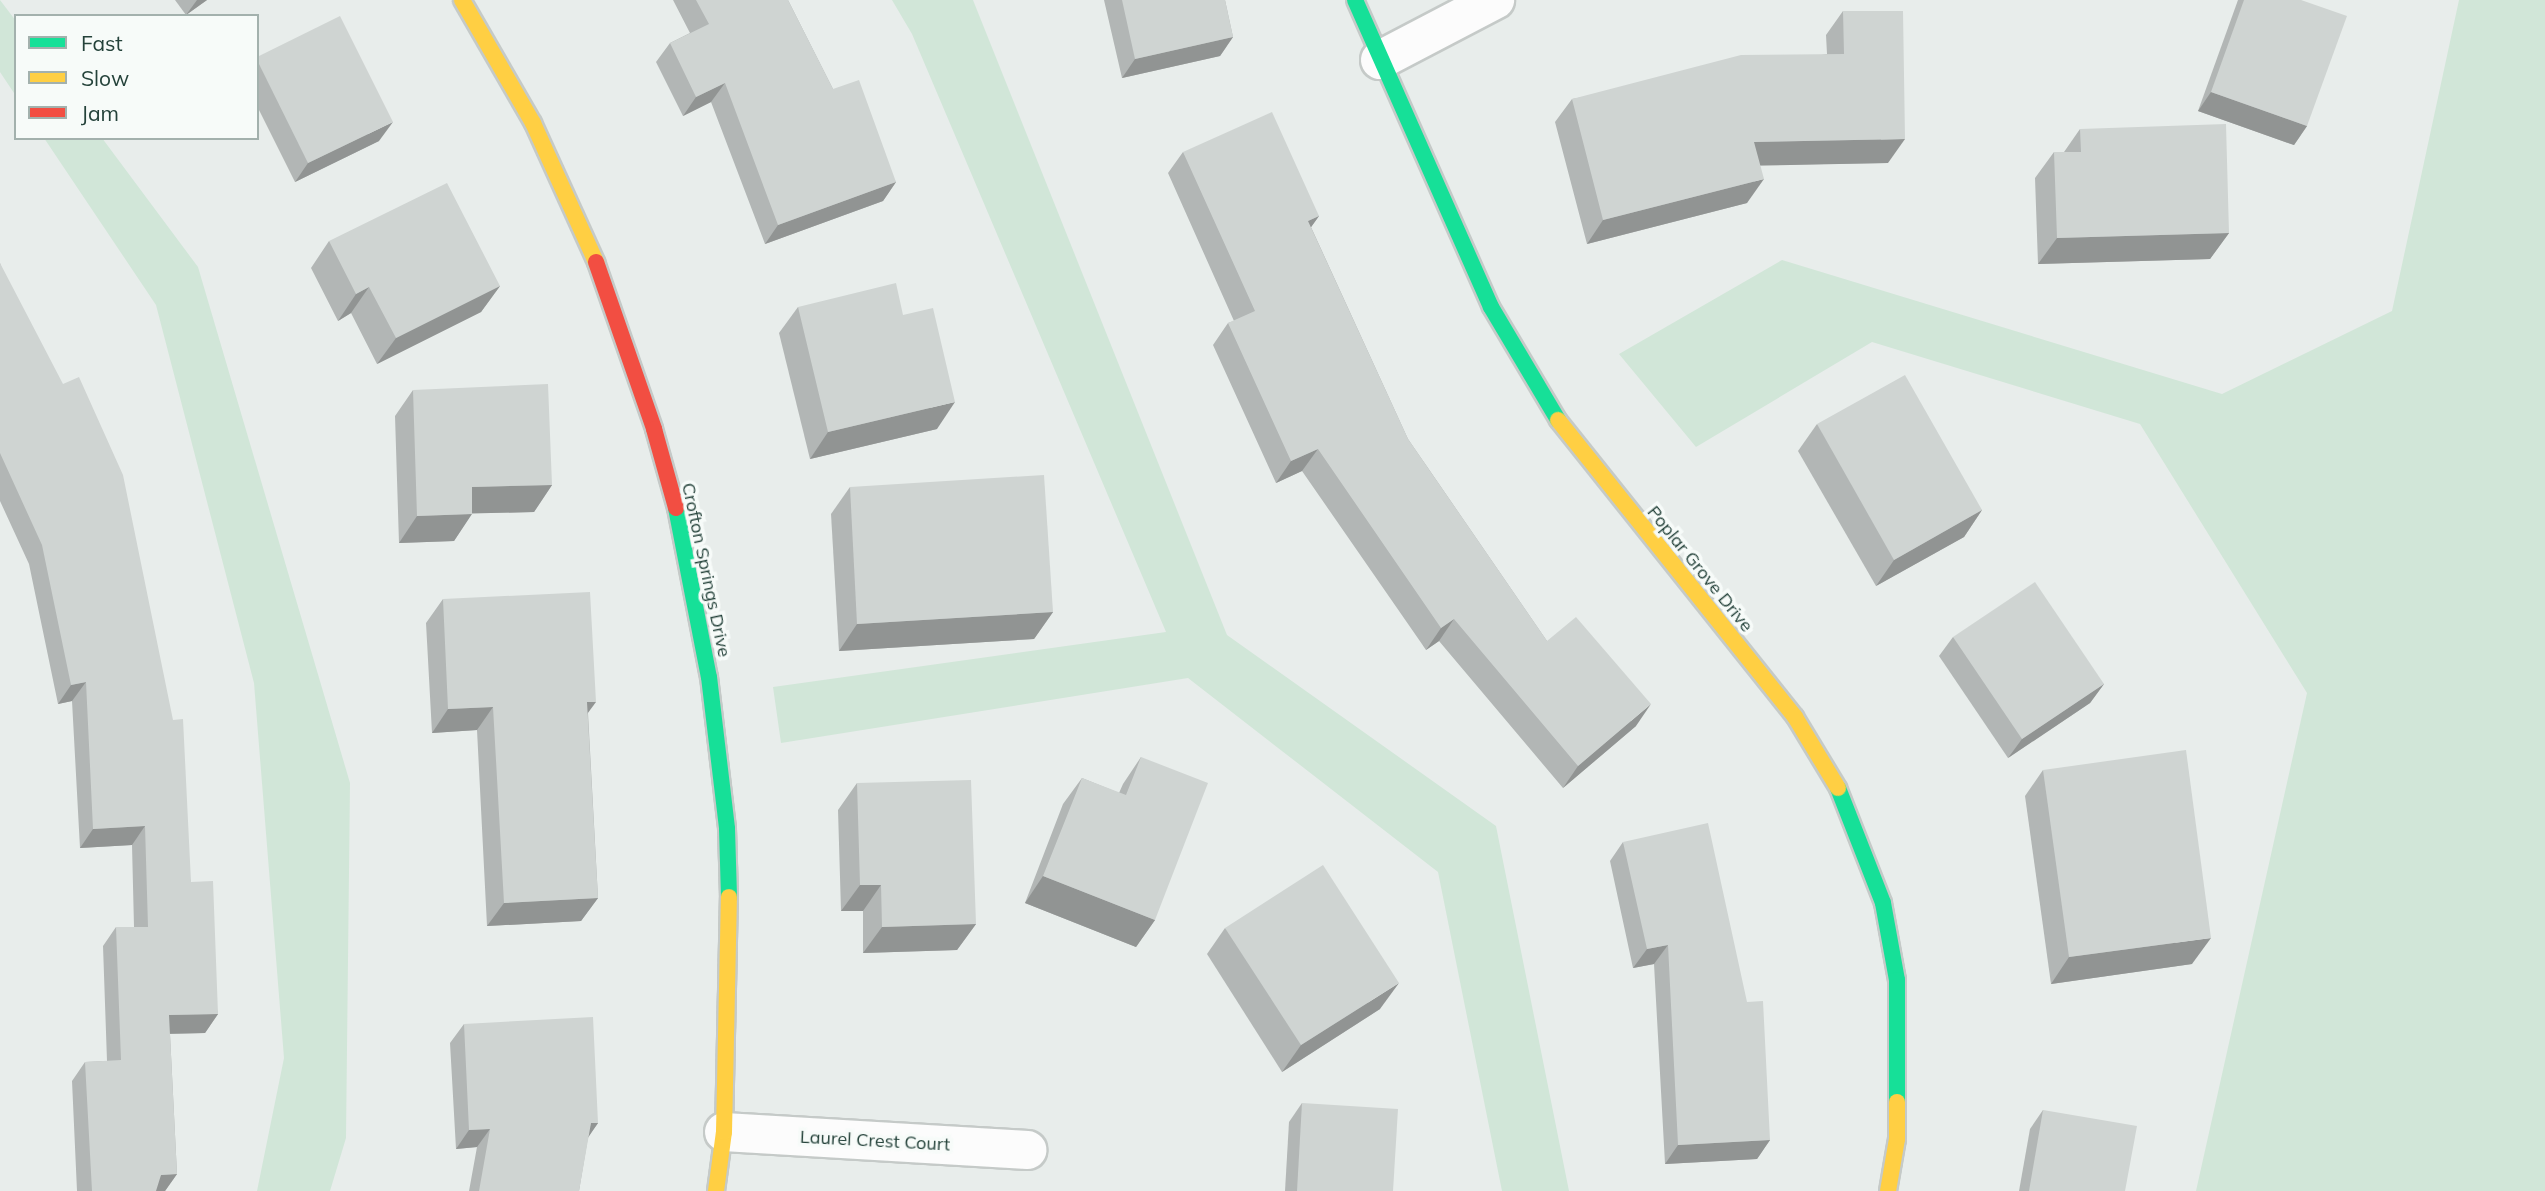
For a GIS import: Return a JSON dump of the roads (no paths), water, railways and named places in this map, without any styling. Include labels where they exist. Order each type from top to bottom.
[{"type":"street","name":"Crofton Springs Drive","points":[[462,0],[533,122],[602,275],[654,429],[681,528],[709,677],[727,829],[731,950],[724,1132],[716,1191]]},
{"type":"street","name":"Poplar Grove Drive","points":[[1356,0],[1490,307],[1565,431],[1795,717],[1846,802],[1883,903],[1897,981],[1897,1139],[1888,1191]]},
{"type":"street","points":[[1380,60],[1495,0]]},
{"type":"street","name":"Laurel Crest Court","points":[[724,1132],[1027,1150]]}]
